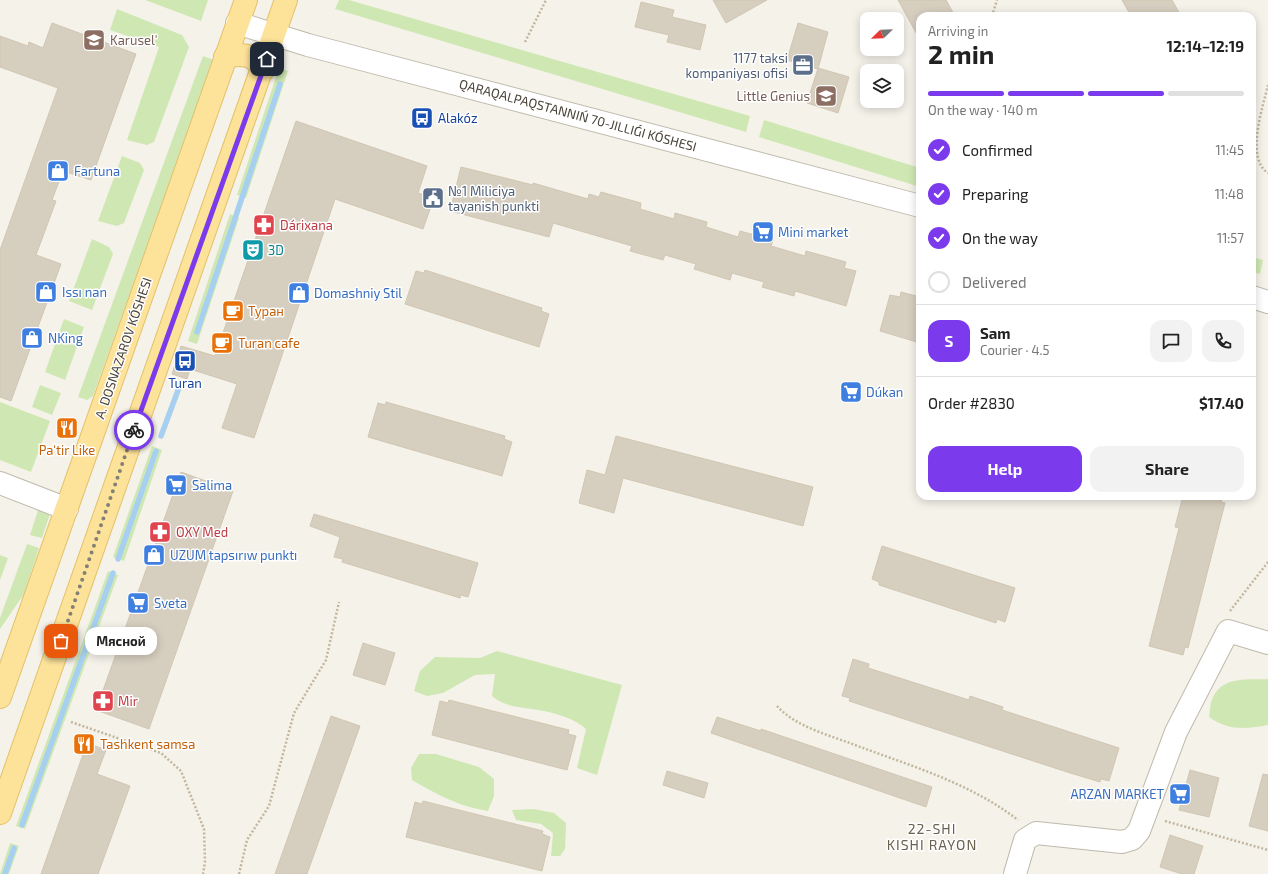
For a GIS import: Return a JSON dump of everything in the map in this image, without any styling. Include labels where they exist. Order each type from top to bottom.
[{"type":"main road","name":"A. DOSNAZAROV KÓSHESI","points":[[0,697],[246,0]]},
{"type":"main road","points":[[0,813],[275,35],[286,0]]},
{"type":"main road","points":[[225,57],[243,54],[252,57],[259,62],[262,70]]},
{"type":"street","points":[[237,23],[275,35],[916,205]]},
{"type":"street","points":[[1256,298],[1268,302]]},
{"type":"street","points":[[0,483],[67,509]]},
{"type":"street","points":[[1015,874],[1025,840],[1036,833],[1122,842],[1132,839],[1140,831],[1176,732],[1228,631],[1268,643]]},
{"type":"path","points":[[525,42],[546,0]]},
{"type":"path","points":[[993,12],[997,0]]},
{"type":"path","points":[[1256,141],[1268,85]]},
{"type":"path","points":[[1256,151],[1258,161],[1268,172]]},
{"type":"path","points":[[1230,611],[1268,562]]},
{"type":"path","points":[[239,874],[247,840],[269,806],[294,713],[326,660],[339,602]]},
{"type":"path","points":[[777,706],[786,716],[816,730],[961,785],[1002,807],[1036,833]]},
{"type":"path","points":[[71,722],[161,753],[181,771],[204,830],[205,862],[203,874]]},
{"type":"path","points":[[1145,815],[1268,850]]},
{"type":"green space","points":[[145,0],[208,0],[201,21]]},
{"type":"green space","points":[[339,0],[349,0],[750,116],[746,132],[335,9]]},
{"type":"green space","points":[[117,9],[182,35],[189,47],[154,142],[147,145],[127,140],[159,47],[110,30]]},
{"type":"green space","points":[[203,56],[214,60],[93,396],[87,400],[78,397]]},
{"type":"green space","points":[[279,68],[288,71],[246,198],[237,195]]},
{"type":"green space","points":[[764,120],[916,167],[916,186],[759,137]]},
{"type":"green space","points":[[122,156],[140,163],[144,170],[124,223],[117,226],[98,221]]},
{"type":"green space","points":[[230,214],[239,218],[197,344],[188,341]]},
{"type":"green space","points":[[92,239],[109,247],[113,254],[92,310],[69,301]]},
{"type":"green space","points":[[1256,258],[1263,260],[1260,274],[1256,273]]},
{"type":"green space","points":[[64,319],[84,327],[65,380],[45,372]]},
{"type":"green space","points":[[40,385],[61,393],[52,415],[32,407]]},
{"type":"green space","points":[[0,402],[50,421],[31,472],[0,460]]},
{"type":"green space","points":[[152,446],[162,450],[124,561],[113,557]]},
{"type":"green space","points":[[38,510],[50,514],[42,538],[30,535]]},
{"type":"green space","points":[[27,544],[39,548],[24,594],[0,629],[0,618]]},
{"type":"green space","points":[[0,555],[8,558],[0,580]]},
{"type":"green space","points":[[108,571],[118,575],[25,829],[16,826]]},
{"type":"green space","points":[[497,651],[622,685],[597,775],[577,768],[586,729],[577,722],[561,715],[517,707],[498,700],[492,696],[495,674],[475,675],[443,693],[427,696],[414,691],[420,671],[435,657],[480,658]]},
{"type":"green space","points":[[1245,679],[1268,679],[1268,725],[1237,728],[1223,725],[1209,717],[1213,697],[1224,685]]},
{"type":"green space","points":[[419,754],[436,754],[479,767],[494,779],[494,796],[488,811],[458,803],[439,795],[412,780],[411,768]]},
{"type":"green space","points":[[534,809],[554,813],[566,823],[565,849],[560,856],[551,856],[553,833],[541,824],[516,820],[512,810]]},
{"type":"green space","points":[[10,843],[19,846],[9,874],[0,874]]},
{"type":"building","points":[[713,0],[767,0],[726,23]]},
{"type":"building","points":[[898,0],[946,0],[953,12],[916,12],[916,33]]},
{"type":"building","points":[[1122,0],[1172,0],[1179,12],[1129,12]]},
{"type":"building","points":[[641,2],[674,10],[672,17],[706,25],[700,50],[667,42],[669,35],[635,27]]},
{"type":"building","points":[[52,23],[136,54],[91,180],[63,171],[52,200],[56,201],[36,255],[61,264],[11,401],[0,397],[0,250],[58,88],[0,67],[0,36],[28,46],[29,42],[43,48]]},
{"type":"building","points":[[798,23],[828,32],[818,69],[787,60]]},
{"type":"building","points":[[818,68],[849,77],[838,113],[807,103]]},
{"type":"building","points":[[296,121],[427,166],[418,193],[434,198],[423,229],[335,199],[254,438],[222,428],[237,384],[190,369],[187,379],[172,374],[181,346],[215,356]]},
{"type":"building","points":[[461,167],[533,185],[533,183],[588,199],[589,194],[599,197],[601,192],[641,203],[640,209],[674,219],[675,213],[707,222],[706,227],[738,237],[740,231],[773,240],[771,246],[805,256],[806,251],[846,262],[844,268],[856,271],[846,306],[795,291],[794,296],[762,287],[764,282],[732,273],[730,280],[694,269],[696,264],[665,255],[663,260],[630,251],[632,246],[553,223],[549,237],[450,211]]},
{"type":"building","points":[[425,270],[542,308],[541,311],[549,314],[539,347],[405,304],[416,271],[424,273]]},
{"type":"building","points":[[901,292],[916,296],[916,342],[880,331],[890,295],[900,297]]},
{"type":"building","points":[[386,402],[505,436],[504,439],[512,442],[502,476],[368,437],[378,403],[385,405]]},
{"type":"building","points":[[616,436],[813,487],[803,526],[623,478],[614,513],[579,503],[587,470],[605,475]]},
{"type":"building","points":[[181,472],[233,491],[149,729],[96,710]]},
{"type":"building","points":[[1182,500],[1222,500],[1221,502],[1225,503],[1188,648],[1185,647],[1183,655],[1149,646],[1179,528],[1175,527]]},
{"type":"building","points":[[314,514],[478,563],[468,597],[461,595],[460,598],[342,562],[343,559],[334,557],[340,537],[310,526]]},
{"type":"building","points":[[882,546],[1015,588],[1005,622],[997,619],[996,623],[879,585],[879,582],[872,579]]},
{"type":"building","points":[[363,643],[395,653],[385,685],[353,675]]},
{"type":"building","points":[[853,659],[869,664],[868,668],[969,700],[970,696],[1003,707],[1002,710],[1119,748],[1109,781],[1101,779],[1100,782],[1067,772],[849,701],[850,698],[842,696]]},
{"type":"building","points":[[449,700],[569,730],[568,734],[576,736],[567,770],[432,735],[440,701],[448,703]]},
{"type":"building","points":[[331,716],[360,726],[307,874],[275,874]]},
{"type":"building","points":[[717,717],[761,731],[761,729],[932,787],[926,807],[711,733]]},
{"type":"building","points":[[87,743],[106,750],[97,774],[130,786],[98,874],[41,874]]},
{"type":"building","points":[[1190,770],[1219,778],[1209,817],[1179,810]]},
{"type":"building","points":[[667,771],[708,783],[704,798],[663,785]]},
{"type":"building","points":[[1263,774],[1268,775],[1268,831],[1249,826]]},
{"type":"building","points":[[423,801],[543,831],[542,834],[550,837],[542,871],[406,837],[415,802],[422,804]]},
{"type":"building","points":[[1170,835],[1203,846],[1194,874],[1182,874],[1160,867]]},
{"type":"waterway","points":[[197,332],[280,84]]},
{"type":"waterway","points":[[161,436],[180,385]]},
{"type":"waterway","points":[[118,559],[156,451]]},
{"type":"waterway","points":[[22,825],[113,573]]},
{"type":"waterway","points":[[5,874],[14,848]]},
{"type":"way so far","points":[[61,641],[87,570],[134,430]]},
{"type":"place","name":"Karusel'","points":[[94,40]]},
{"type":"place","name":"1177 taksi kompaniyası ofisi","points":[[803,65]]},
{"type":"place","name":"Little Genius","points":[[826,96]]},
{"type":"place","name":"Alakóz","points":[[422,118]]},
{"type":"place","name":"Fartuna","points":[[58,171]]},
{"type":"place","name":"№1 Miliciya tayanish punkti","points":[[433,198]]},
{"type":"place","name":"Dárixana","points":[[264,225]]},
{"type":"place","name":"Mini market","points":[[763,232]]},
{"type":"place","name":"3D","points":[[253,250]]},
{"type":"place","name":"Issı nan","points":[[46,292]]},
{"type":"place","name":"Domashniy Stil","points":[[299,293]]},
{"type":"place","name":"Туран","points":[[233,311]]},
{"type":"place","name":"NKing","points":[[32,338]]},
{"type":"place","name":"Turan cafe","points":[[222,343]]},
{"type":"place","name":"Turan","points":[[185,361]]},
{"type":"place","name":"Dúkan","points":[[851,392]]},
{"type":"place","name":"Pa'tir Like","points":[[67,428]]},
{"type":"place","name":"Salima","points":[[176,485]]},
{"type":"place","name":"OXY Med","points":[[160,532]]},
{"type":"place","name":"UZUM tapsırıw punktı","points":[[154,555]]},
{"type":"place","name":"Sveta","points":[[138,603]]},
{"type":"place","name":"Мясной","points":[[61,641]]},
{"type":"place","name":"Mir","points":[[103,701]]},
{"type":"place","name":"Tashkent samsa","points":[[84,744]]},
{"type":"place","name":"ARZAN MARKET","points":[[1180,794]]},
{"type":"district","name":"22-SHI KISHI RAYON","points":[[932,838]]},
{"type":"route","points":[[134,430],[267,59]]}]
